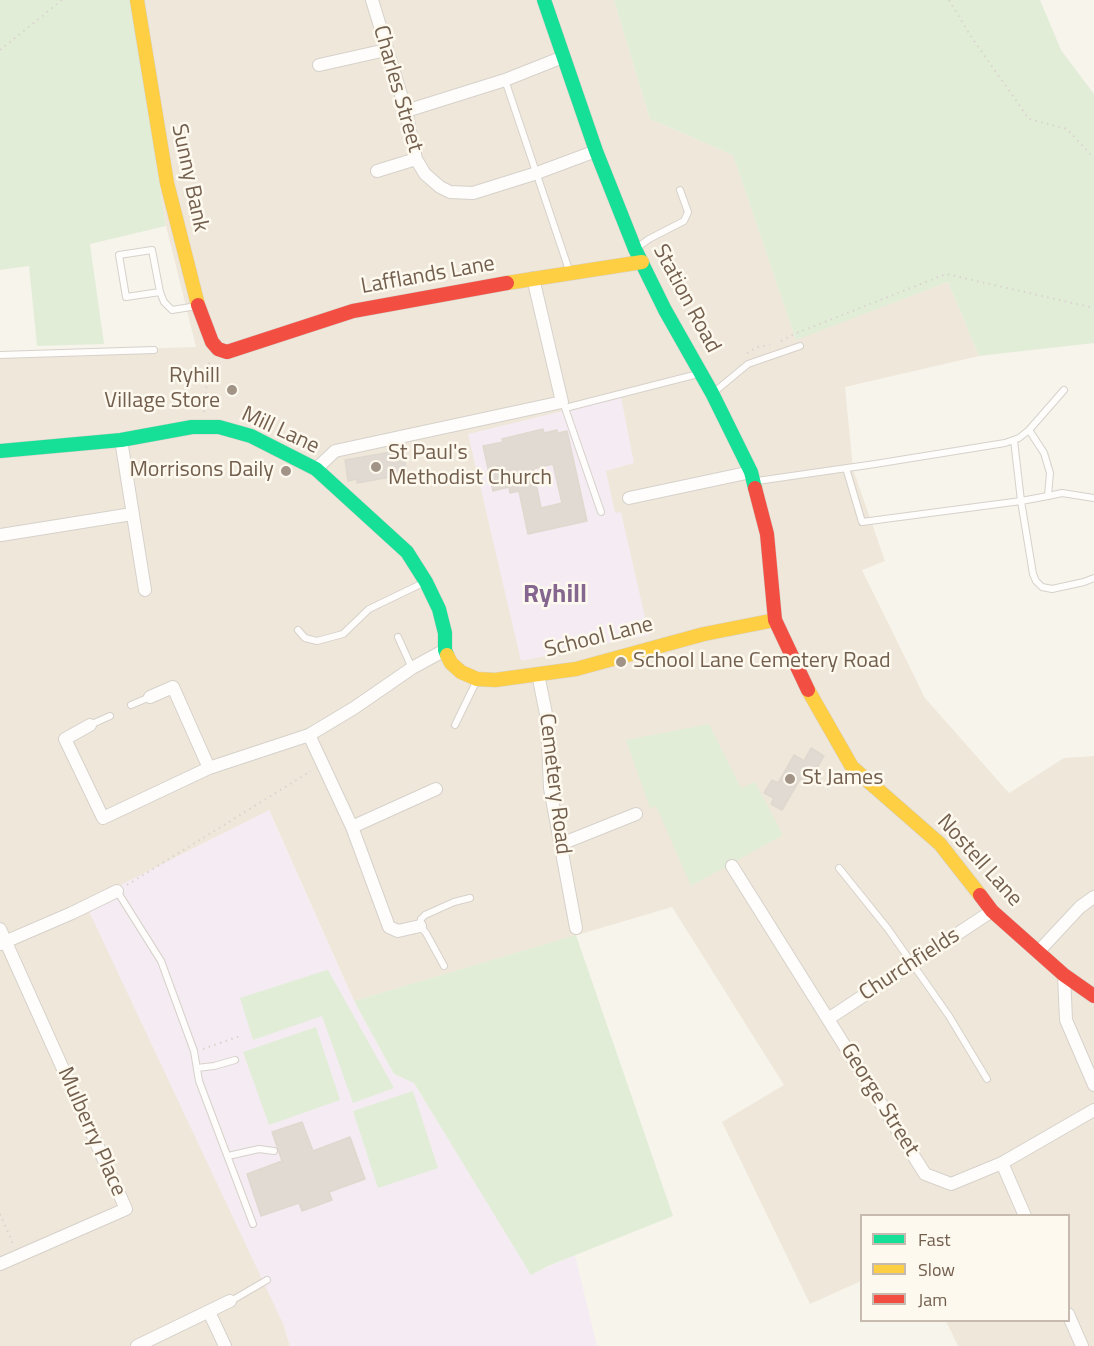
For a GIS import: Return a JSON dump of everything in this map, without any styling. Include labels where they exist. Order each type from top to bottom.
[{"type":"street","name":"Sunny Bank","points":[[137,0],[154,119],[167,183],[198,306],[212,342],[218,349],[227,352]]},
{"type":"street","name":"Charles Street","points":[[372,0],[406,111],[416,159],[425,174],[440,187],[460,194],[473,193],[596,151]]},
{"type":"street","name":"Station Road","points":[[544,0],[596,151],[635,249],[665,310],[712,393],[752,477],[767,534],[775,620]]},
{"type":"street","points":[[319,65],[386,50]]},
{"type":"street","points":[[406,111],[505,80],[563,57]]},
{"type":"street","points":[[377,171],[416,159]]},
{"type":"street","name":"Lafflands Lane","points":[[227,352],[353,311],[533,278],[642,262]]},
{"type":"street","points":[[316,469],[335,451],[564,405],[533,278]]},
{"type":"street","name":"Mill Lane","points":[[0,451],[121,440],[159,431],[219,426],[251,436],[316,469],[407,552],[426,582],[439,609],[445,633],[444,650]]},
{"type":"street","points":[[121,440],[145,590]]},
{"type":"street","points":[[629,498],[752,477]]},
{"type":"street","points":[[1,535],[132,514]]},
{"type":"street","points":[[142,571],[155,568]]},
{"type":"street","name":"School Lane","points":[[477,679],[495,680],[576,669],[683,639],[775,620]]},
{"type":"street","name":"Nostell Lane","points":[[775,620],[808,690],[852,767],[940,844],[992,911],[1064,975],[1094,996]]},
{"type":"street","points":[[90,725],[65,739],[103,818],[209,768],[309,735],[354,708],[412,668],[444,650],[461,672],[477,679]]},
{"type":"street","name":"Cemetery Road","points":[[538,674],[547,719],[550,788],[576,928]]},
{"type":"street","points":[[150,697],[173,687],[209,768]]},
{"type":"street","points":[[309,735],[352,827],[389,927],[398,931],[420,926]]},
{"type":"street","points":[[352,827],[436,789]]},
{"type":"street","points":[[561,844],[636,814]]},
{"type":"street","name":"George Street","points":[[732,866],[925,1174],[951,1184],[1002,1163],[1094,1110]]},
{"type":"street","points":[[3,943],[72,914],[117,891]]},
{"type":"street","points":[[1038,952],[1080,907],[1094,897]]},
{"type":"street","name":"Churchfields","points":[[828,1019],[992,911]]},
{"type":"street","name":"Mulberry Place","points":[[0,929],[3,943],[126,1209],[0,1264]]},
{"type":"street","points":[[1064,975],[1066,1020],[1094,1085]]},
{"type":"street","points":[[1002,1163],[1025,1214]]},
{"type":"street","points":[[136,1346],[230,1301]]},
{"type":"street","points":[[209,1312],[225,1346]]},
{"type":"street","points":[[1070,1319],[1082,1346]]},
{"type":"lane","points":[[505,80],[570,273]]},
{"type":"lane","points":[[635,249],[649,238],[684,221],[688,212],[680,190]]},
{"type":"lane","points":[[160,292],[126,297],[119,255],[152,250],[164,302],[172,310],[198,306]]},
{"type":"lane","points":[[712,393],[748,364],[800,346]]},
{"type":"lane","points":[[0,355],[154,350]]},
{"type":"lane","points":[[601,512],[564,405],[701,373]]},
{"type":"lane","points":[[752,477],[903,460],[1014,440],[1029,430],[1064,390]]},
{"type":"lane","points":[[1029,430],[1049,465],[1051,484],[1048,496]]},
{"type":"lane","points":[[1014,440],[1032,574],[1036,581],[1042,587],[1052,589],[1094,578]]},
{"type":"lane","points":[[846,468],[862,522],[1021,501],[1062,493],[1094,498]]},
{"type":"lane","points":[[298,630],[305,638],[317,641],[343,634],[361,615],[381,602],[426,582]]},
{"type":"lane","points":[[398,637],[412,668]]},
{"type":"lane","points":[[455,725],[477,679]]},
{"type":"lane","points":[[131,705],[150,697]]},
{"type":"lane","points":[[90,725],[110,716]]},
{"type":"lane","points":[[839,868],[888,929],[949,1016],[987,1079]]},
{"type":"lane","points":[[117,891],[160,962],[194,1052],[199,1081],[253,1224]]},
{"type":"lane","points":[[444,966],[420,926],[421,919],[454,902],[470,898]]},
{"type":"lane","points":[[197,1068],[235,1060]]},
{"type":"lane","points":[[228,1156],[259,1149],[274,1152]]},
{"type":"lane","points":[[230,1301],[267,1280]]},
{"type":"path","points":[[0,50],[62,0]]},
{"type":"path","points":[[949,0],[970,35],[1029,119],[1067,129],[1094,158]]},
{"type":"path","points":[[742,356],[758,347],[777,344],[794,334],[946,274],[1094,308]]},
{"type":"path","points":[[203,427],[208,370]]},
{"type":"path","points":[[117,891],[322,764]]},
{"type":"path","points":[[194,1052],[240,1036]]},
{"type":"path","points":[[0,1214],[18,1256]]},
{"type":"shaded area","points":[[131,0],[614,0],[650,119],[733,155],[796,339],[948,282],[979,356],[845,387],[853,469],[885,561],[862,570],[925,698],[1009,793],[1064,758],[1094,756],[1094,1346],[958,1346],[946,1322],[1070,1322],[1070,1214],[860,1214],[860,1281],[810,1304],[722,1122],[784,1085],[672,907],[354,1001],[269,810],[284,1326],[290,1346],[0,1346],[0,353],[196,347],[166,226]]},
{"type":"shaded area","points":[[621,397],[634,463],[606,471],[615,513],[621,512],[649,635],[521,661],[468,434]]},
{"type":"shaded area","points":[[269,810],[354,1001],[394,1074],[414,1083],[531,1274],[575,1255],[597,1346],[290,1346],[284,1326],[85,903]]},
{"type":"green space","points":[[0,0],[131,0],[166,226],[90,244],[104,344],[37,346],[29,266],[0,270]]},
{"type":"green space","points":[[614,0],[1040,0],[1061,50],[1094,94],[1094,343],[979,356],[948,282],[796,340],[733,155],[650,119]]},
{"type":"green space","points":[[709,724],[741,788],[755,782],[783,835],[691,886],[656,806],[650,808],[626,740]]},
{"type":"green space","points":[[576,935],[673,1216],[531,1275],[414,1083],[394,1074],[354,1001]]},
{"type":"green space","points":[[328,970],[394,1088],[353,1103],[322,1016],[253,1040],[240,998]]},
{"type":"green space","points":[[316,1027],[340,1100],[269,1125],[243,1052]]},
{"type":"green space","points":[[413,1091],[438,1168],[378,1188],[353,1111]]},
{"type":"building","points":[[543,429],[544,433],[557,430],[558,433],[567,431],[587,521],[528,534],[519,491],[510,493],[509,487],[493,491],[483,446],[503,442],[502,439]],"holes":[[[553,464],[562,503],[541,508],[533,469]]]},
{"type":"building","name":"St Paul's Methodist Church","points":[[403,450],[407,474],[357,483],[357,479],[348,481],[345,460]]},
{"type":"building","name":"St James","points":[[811,748],[824,756],[808,784],[800,779],[782,810],[771,804],[774,798],[764,793],[772,780],[778,783],[794,755],[804,761]]},
{"type":"building","points":[[302,1122],[313,1151],[350,1137],[365,1179],[329,1192],[332,1200],[302,1211],[299,1203],[261,1216],[247,1174],[282,1161],[272,1132]]},
{"type":"traffic: fast","points":[[544,0],[596,151],[635,249],[665,310],[712,393],[751,472],[755,488]]},
{"type":"traffic: fast","points":[[0,451],[121,440],[192,427],[219,427],[251,436],[316,469],[407,552],[426,582],[439,609],[447,655]]},
{"type":"traffic: slow","points":[[137,0],[167,183],[198,305]]},
{"type":"traffic: slow","points":[[507,283],[642,262]]},
{"type":"traffic: slow","points":[[447,655],[451,663],[461,672],[477,679],[495,680],[576,669],[704,634],[775,620]]},
{"type":"traffic: slow","points":[[808,690],[852,767],[940,844],[980,895]]},
{"type":"traffic: jam","points":[[198,305],[212,342],[218,349],[227,352],[353,311],[507,283]]},
{"type":"traffic: jam","points":[[755,488],[767,534],[775,620],[808,690]]},
{"type":"traffic: jam","points":[[980,895],[992,911],[1064,975],[1094,996]]},
{"type":"place","name":"Ryhill Village Store","points":[[232,390]]},
{"type":"place","name":"St Paul's Methodist Church","points":[[376,467]]},
{"type":"place","name":"Morrisons Daily","points":[[286,471]]},
{"type":"place","name":"School Lane Cemetery Road","points":[[621,662]]},
{"type":"place","name":"St James","points":[[790,779]]},
{"type":"district","name":"Ryhill","points":[[555,596]]}]
